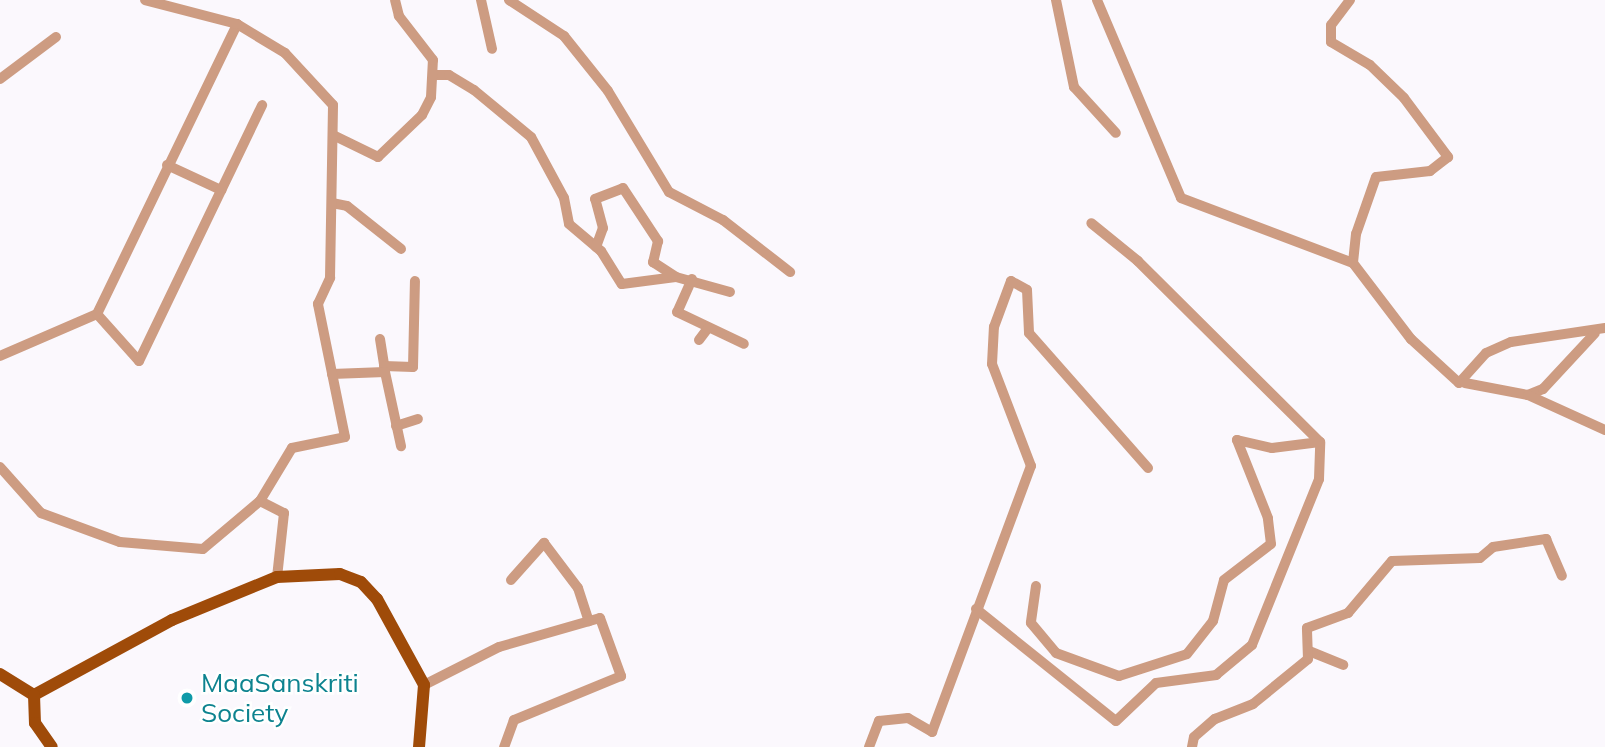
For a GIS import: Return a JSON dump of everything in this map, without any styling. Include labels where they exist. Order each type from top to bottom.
[{"type":"main road","points":[[34,695],[172,620],[277,577],[340,574],[361,582],[424,685],[419,747]]},
{"type":"main road","points":[[0,674],[34,695]]},
{"type":"main road","points":[[34,695],[35,723],[52,747]]},
{"type":"street","points":[[0,467],[41,513],[120,542],[203,549],[260,501],[292,448],[345,437],[318,304],[330,278],[335,136],[333,105],[285,53],[237,24],[145,0]]},
{"type":"street","points":[[335,136],[379,156],[422,116],[437,75],[424,41],[399,16],[395,0]]},
{"type":"street","points":[[481,0],[492,49]]},
{"type":"street","points":[[509,0],[564,36],[608,91],[669,192],[723,220],[790,272]]},
{"type":"street","points":[[1056,0],[1074,87],[1116,133]]},
{"type":"street","points":[[1097,0],[1181,198],[1353,263],[1411,339],[1450,379],[1528,395],[1605,430]]},
{"type":"street","points":[[1350,0],[1331,25],[1331,42],[1370,65],[1404,98],[1448,157],[1430,171],[1376,177],[1356,233],[1353,263]]},
{"type":"street","points":[[0,356],[97,314],[237,24]]},
{"type":"street","points":[[0,79],[56,37]]},
{"type":"street","points":[[437,75],[449,75],[474,90],[531,137],[564,198],[569,223],[596,247],[622,284],[676,276],[730,292]]},
{"type":"street","points":[[97,314],[139,361],[262,105]]},
{"type":"street","points":[[167,165],[221,190]]},
{"type":"street","points":[[596,247],[603,228],[595,199],[623,188],[658,241],[653,262],[676,276]]},
{"type":"street","points":[[332,203],[347,206],[401,249]]},
{"type":"street","points":[[976,609],[1116,721],[1156,683],[1216,676],[1252,645],[1319,479],[1320,442],[1138,261],[1091,223]]},
{"type":"street","points":[[692,279],[677,312],[744,344]]},
{"type":"street","points":[[332,374],[413,367],[415,281]]},
{"type":"street","points":[[869,747],[878,721],[908,718],[932,732],[1031,466],[992,364],[994,327],[1011,281],[1027,290],[1030,333],[1149,468]]},
{"type":"street","points":[[699,340],[708,328]]},
{"type":"street","points":[[1465,383],[1486,353],[1511,342],[1546,333],[1600,331]]},
{"type":"street","points":[[1528,395],[1543,389],[1600,331]]},
{"type":"street","points":[[380,339],[401,446]]},
{"type":"street","points":[[396,426],[418,419]]},
{"type":"street","points":[[1036,586],[1031,623],[1056,653],[1119,676],[1187,654],[1213,621],[1224,580],[1270,544],[1268,518],[1237,440],[1272,448],[1320,442]]},
{"type":"street","points":[[260,501],[284,513],[277,577]]},
{"type":"street","points":[[1309,652],[1307,628],[1348,613],[1397,559],[1475,559],[1493,547],[1546,539],[1562,576]]},
{"type":"street","points":[[511,580],[544,543],[578,588],[589,621]]},
{"type":"street","points":[[424,685],[499,647],[600,618],[621,676],[514,720],[504,747]]},
{"type":"street","points":[[1309,652],[1343,665]]},
{"type":"street","points":[[1192,747],[1194,737],[1229,711],[1253,704],[1309,652]]},
{"type":"place","name":"MaaSanskriti Society","points":[[187,698]]}]
